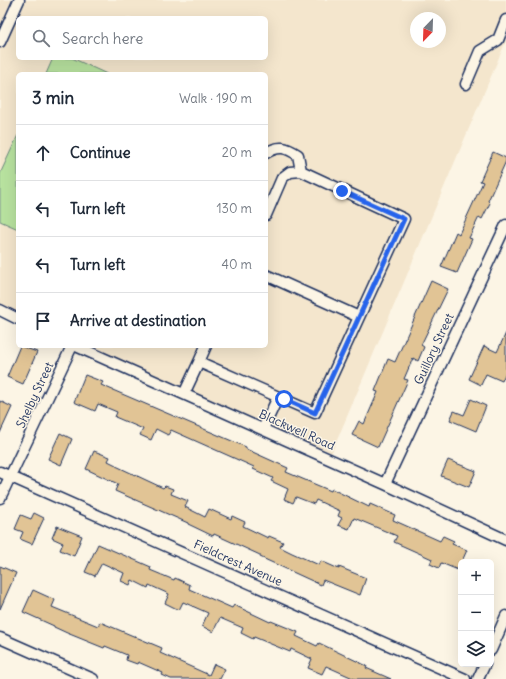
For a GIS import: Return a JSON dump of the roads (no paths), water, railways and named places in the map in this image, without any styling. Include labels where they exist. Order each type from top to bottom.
[{"type":"street","points":[[0,42],[19,0]]},
{"type":"street","points":[[466,84],[480,51],[498,40],[506,20]]},
{"type":"street","points":[[268,152],[278,148],[288,149],[298,155],[301,171]]},
{"type":"street","points":[[198,362],[315,413],[404,219],[301,171],[290,172],[282,178],[268,211]]},
{"type":"street","points":[[268,190],[276,194]]},
{"type":"street","name":"Guillory Street","points":[[385,484],[506,225]]},
{"type":"street","points":[[268,276],[359,317]]},
{"type":"street","points":[[0,310],[16,318]]},
{"type":"street","name":"Shelby Street","points":[[0,498],[71,348]]},
{"type":"street","name":"Blackwell Road","points":[[80,348],[263,428],[506,540]]},
{"type":"street","points":[[184,394],[205,348]]},
{"type":"street","points":[[263,428],[278,396]]},
{"type":"street","name":"Fieldcrest Avenue","points":[[0,472],[465,679]]},
{"type":"street","points":[[494,643],[506,616]]},
{"type":"street","points":[[0,638],[93,679]]},
{"type":"street","points":[[478,679],[483,667]]}]
